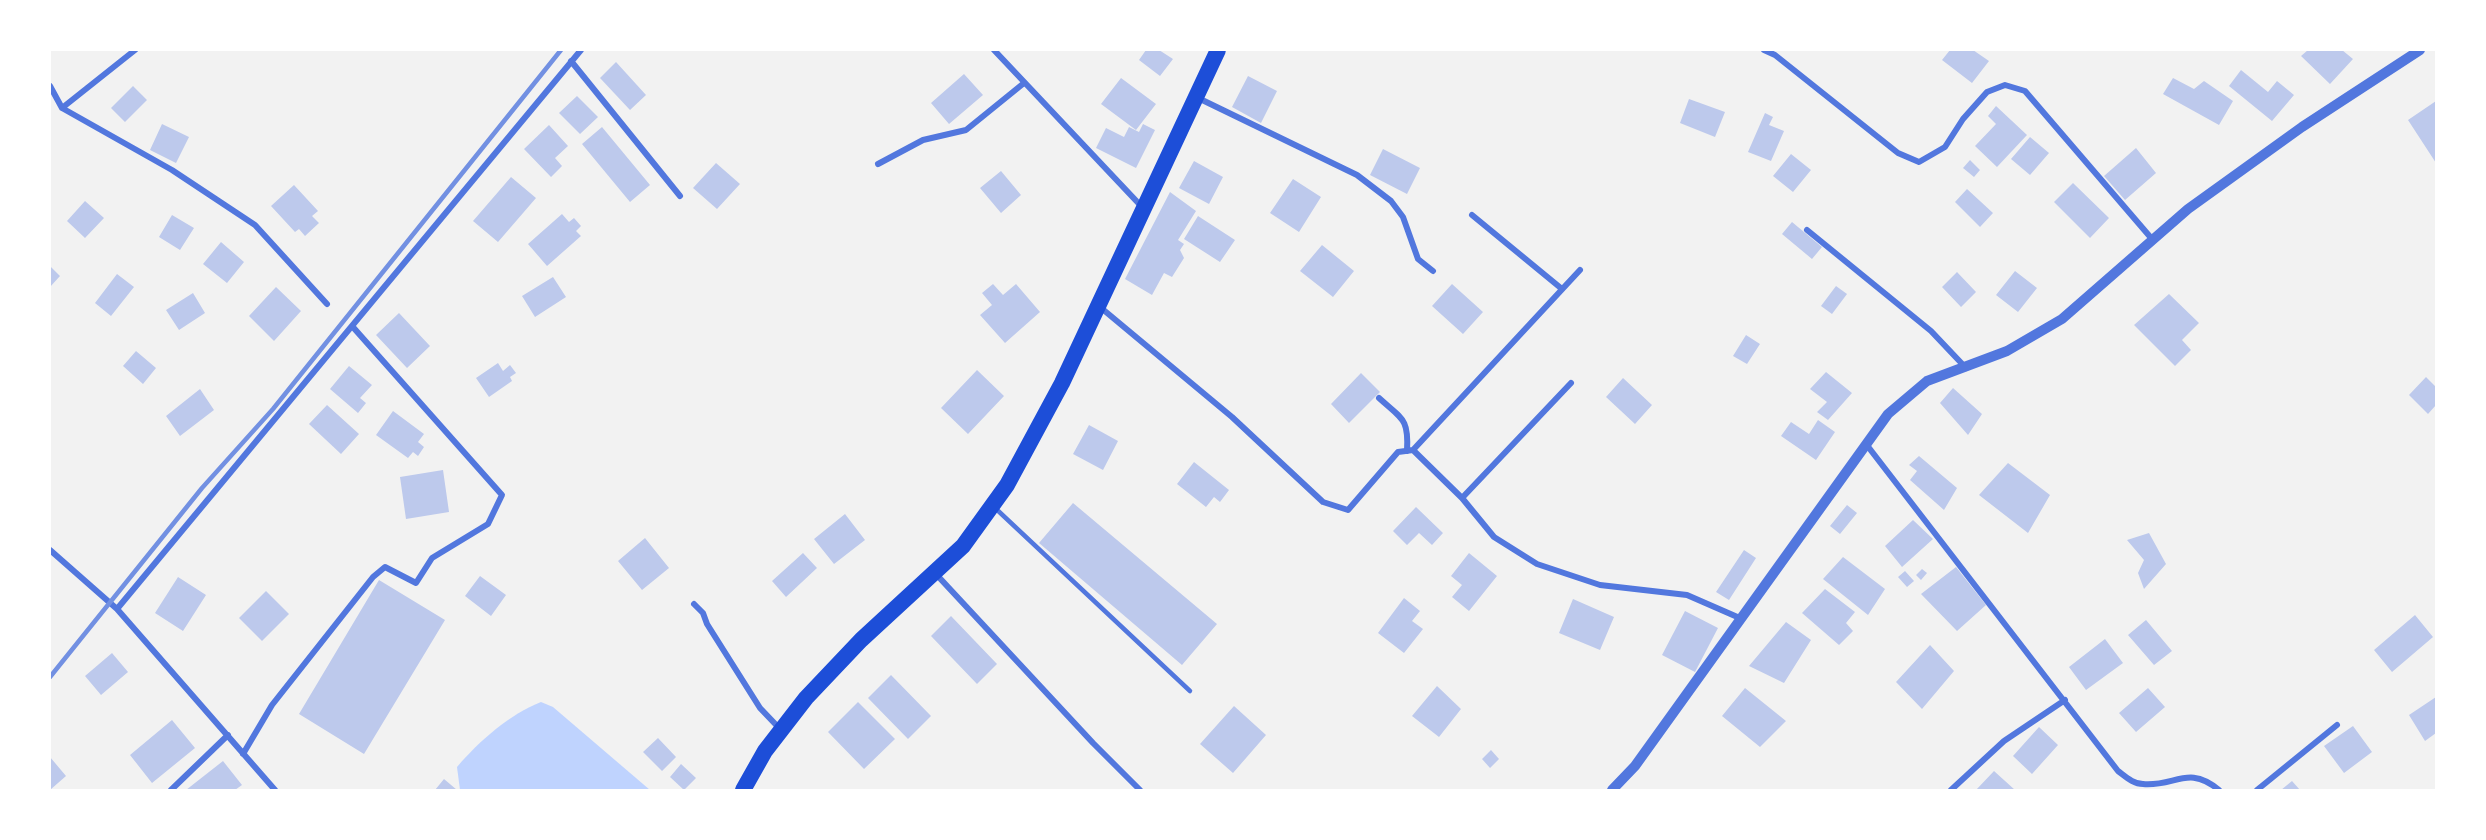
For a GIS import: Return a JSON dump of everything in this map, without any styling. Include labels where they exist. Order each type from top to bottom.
[{"type":"highway","points":[[743,790],[765,751],[807,698],[861,640],[963,546],[1007,485],[1056,394],[1218,50]]},
{"type":"street","points":[[62,108],[135,50]]},
{"type":"street","points":[[117,609],[581,50]]},
{"type":"street","points":[[994,50],[1143,208]]},
{"type":"street","points":[[1764,50],[1775,55],[1898,153],[1919,162],[1945,147],[1963,119],[1987,92],[2005,85],[2025,91],[2152,239]]},
{"type":"street","points":[[1612,790],[1635,766],[1888,414],[1927,381],[1967,368],[2007,351],[2062,319],[2188,209],[2302,127],[2420,50]]},
{"type":"street","points":[[571,62],[680,196]]},
{"type":"street","points":[[878,164],[923,140],[966,130],[1024,82]]},
{"type":"street","points":[[50,86],[62,108],[171,170],[255,225],[327,304]]},
{"type":"street","points":[[1196,97],[1357,175],[1377,188],[1403,217],[1418,259],[1433,271]]},
{"type":"street","points":[[1472,215],[1562,289]]},
{"type":"street","points":[[1807,230],[1931,331],[1967,368]]},
{"type":"street","points":[[1098,306],[1232,417],[1323,502],[1348,510],[1398,452],[1410,451],[1580,270]]},
{"type":"street","points":[[243,754],[272,705],[373,577],[386,567],[416,583],[432,558],[488,524],[497,510],[502,495],[352,326]]},
{"type":"street","points":[[1462,498],[1571,383]]},
{"type":"street","points":[[1379,398],[1405,422],[1410,451],[1462,498],[1494,537],[1537,564],[1600,585],[1687,595],[1742,620]]},
{"type":"street","points":[[1866,444],[2118,771],[2135,783],[2144,785],[2193,776],[2208,782],[2219,790]]},
{"type":"street","points":[[50,550],[117,609],[275,790]]},
{"type":"street","points":[[935,573],[1093,743],[1140,790]]},
{"type":"street","points":[[694,604],[703,613],[707,624],[760,708],[782,731]]},
{"type":"street","points":[[1951,790],[2004,741],[2065,700]]},
{"type":"street","points":[[2257,790],[2337,724]]},
{"type":"street","points":[[171,790],[228,735]]},
{"type":"lane","points":[[992,505],[1190,692]]},
{"type":"water","points":[[541,702],[553,707],[650,790],[460,790],[457,767],[466,757],[507,721]]},
{"type":"building","points":[[1146,50],[1159,50],[1173,59],[1160,76],[1139,60]]},
{"type":"building","points":[[1950,50],[1973,50],[1989,61],[1972,83],[1942,60]]},
{"type":"building","points":[[2308,50],[2342,50],[2353,59],[2330,84],[2301,56]]},
{"type":"building","points":[[616,62],[646,95],[630,110],[600,78]]},
{"type":"building","points":[[2241,70],[2268,92],[2277,81],[2294,95],[2272,121],[2229,86]]},
{"type":"building","points":[[964,74],[983,95],[949,124],[931,103]]},
{"type":"building","points":[[1248,76],[1277,91],[1261,123],[1232,107]]},
{"type":"building","points":[[1121,78],[1156,104],[1136,130],[1101,104]]},
{"type":"building","points":[[2173,78],[2194,89],[2204,81],[2233,101],[2219,125],[2163,94]]},
{"type":"building","points":[[133,86],[147,100],[125,122],[111,108]]},
{"type":"building","points":[[577,96],[598,117],[580,134],[559,113]]},
{"type":"building","points":[[1689,99],[1725,112],[1715,137],[1680,123]]},
{"type":"building","points":[[2436,101],[2436,163],[2408,120]]},
{"type":"building","points":[[1996,106],[2027,135],[1997,167],[1975,146],[1996,124],[1988,116]]},
{"type":"building","points":[[1765,113],[1773,117],[1769,125],[1784,131],[1771,161],[1748,152]]},
{"type":"building","points":[[162,124],[189,137],[176,163],[150,150]]},
{"type":"building","points":[[1143,124],[1155,130],[1136,168],[1096,148],[1106,128],[1124,137],[1129,127],[1139,132]]},
{"type":"building","points":[[549,125],[568,146],[555,158],[562,166],[551,177],[524,149]]},
{"type":"building","points":[[602,127],[650,185],[630,202],[582,144]]},
{"type":"building","points":[[2030,137],[2049,153],[2030,175],[2011,159]]},
{"type":"building","points":[[2136,148],[2156,173],[2125,200],[2104,176]]},
{"type":"building","points":[[1383,149],[1420,168],[1407,194],[1370,175]]},
{"type":"building","points":[[1791,154],[1811,170],[1793,192],[1773,176]]},
{"type":"building","points":[[1970,160],[1980,170],[1974,177],[1963,168]]},
{"type":"building","points":[[1194,161],[1223,177],[1209,204],[1179,188]]},
{"type":"building","points":[[716,163],[740,184],[717,209],[693,188]]},
{"type":"building","points":[[1001,171],[1021,195],[1001,213],[980,188]]},
{"type":"building","points":[[511,177],[536,198],[498,242],[473,221]]},
{"type":"building","points":[[1293,179],[1321,197],[1299,232],[1270,213]]},
{"type":"building","points":[[2073,183],[2109,218],[2090,238],[2054,202]]},
{"type":"building","points":[[294,185],[318,211],[312,216],[319,223],[305,236],[299,229],[295,232],[271,206]]},
{"type":"building","points":[[1967,189],[1993,213],[1980,227],[1955,202]]},
{"type":"building","points":[[1170,192],[1196,211],[1178,240],[1184,244],[1180,250],[1184,258],[1172,277],[1164,273],[1152,295],[1125,279]]},
{"type":"building","points":[[85,201],[104,218],[85,238],[67,221]]},
{"type":"building","points":[[562,214],[569,222],[574,218],[581,226],[576,231],[581,236],[547,266],[528,244]]},
{"type":"building","points":[[172,215],[194,228],[180,250],[159,237]]},
{"type":"building","points":[[1198,216],[1235,240],[1220,262],[1184,239]]},
{"type":"building","points":[[1792,222],[1822,247],[1812,259],[1782,234]]},
{"type":"building","points":[[221,242],[244,262],[227,283],[203,264]]},
{"type":"building","points":[[1322,245],[1354,271],[1333,297],[1300,271]]},
{"type":"building","points":[[50,266],[60,276],[50,287]]},
{"type":"building","points":[[2015,271],[2037,288],[2018,312],[1996,295]]},
{"type":"building","points":[[1957,272],[1976,292],[1961,307],[1942,287]]},
{"type":"building","points":[[117,274],[134,287],[111,316],[95,303]]},
{"type":"building","points":[[553,277],[566,297],[535,317],[522,296]]},
{"type":"building","points":[[993,284],[1003,295],[1016,284],[1040,312],[1005,343],[980,315],[992,305],[982,293]]},
{"type":"building","points":[[1452,284],[1483,312],[1463,334],[1432,306]]},
{"type":"building","points":[[1836,286],[1847,294],[1832,314],[1821,306]]},
{"type":"building","points":[[276,287],[301,311],[274,341],[249,316]]},
{"type":"building","points":[[193,293],[205,313],[179,330],[166,310]]},
{"type":"building","points":[[2169,294],[2199,323],[2182,340],[2191,350],[2175,366],[2134,325]]},
{"type":"building","points":[[399,313],[430,346],[407,368],[376,335]]},
{"type":"building","points":[[1746,335],[1760,344],[1747,364],[1733,356]]},
{"type":"building","points":[[136,351],[156,368],[143,384],[123,366]]},
{"type":"building","points":[[498,363],[503,371],[510,365],[516,373],[510,377],[512,381],[489,397],[476,378]]},
{"type":"building","points":[[349,366],[372,385],[360,398],[366,403],[358,413],[330,389]]},
{"type":"building","points":[[977,370],[1004,396],[968,434],[941,408]]},
{"type":"building","points":[[1826,372],[1852,393],[1828,420],[1817,412],[1827,402],[1810,389]]},
{"type":"building","points":[[1361,373],[1380,392],[1349,423],[1331,404]]},
{"type":"building","points":[[2426,377],[2436,387],[2436,405],[2428,414],[2409,395]]},
{"type":"building","points":[[1623,378],[1652,405],[1635,424],[1606,397]]},
{"type":"building","points":[[1953,388],[1982,414],[1968,435],[1940,403]]},
{"type":"building","points":[[200,389],[214,410],[180,436],[166,416]]},
{"type":"building","points":[[327,405],[359,434],[341,454],[309,424]]},
{"type":"building","points":[[393,411],[424,434],[418,442],[424,447],[418,456],[413,452],[408,458],[376,435]]},
{"type":"building","points":[[1818,420],[1835,432],[1816,460],[1781,436],[1791,422],[1809,434]]},
{"type":"building","points":[[1089,425],[1118,441],[1103,470],[1073,454]]},
{"type":"building","points":[[1919,456],[1957,488],[1944,510],[1910,480],[1917,471],[1909,465]]},
{"type":"building","points":[[1194,462],[1229,490],[1220,502],[1214,497],[1206,507],[1177,484]]},
{"type":"building","points":[[2008,463],[2050,495],[2028,533],[1979,495]]},
{"type":"building","points":[[443,470],[449,512],[406,519],[400,477]]},
{"type":"building","points":[[1073,503],[1217,624],[1182,665],[1039,543]]},
{"type":"building","points":[[1847,505],[1857,513],[1840,534],[1830,526]]},
{"type":"building","points":[[1416,507],[1443,533],[1432,545],[1419,533],[1407,545],[1393,531]]},
{"type":"building","points":[[845,514],[865,540],[834,564],[814,539]]},
{"type":"building","points":[[1913,520],[1933,539],[1902,567],[1885,546]]},
{"type":"building","points":[[2149,533],[2166,564],[2144,589],[2138,573],[2144,560],[2127,540]]},
{"type":"building","points":[[645,538],[669,568],[642,590],[618,561]]},
{"type":"building","points":[[1744,550],[1756,558],[1729,600],[1716,592]]},
{"type":"building","points":[[803,553],[817,568],[786,597],[772,581]]},
{"type":"building","points":[[1469,553],[1497,576],[1469,611],[1452,597],[1462,585],[1451,576]]},
{"type":"building","points":[[1843,557],[1885,589],[1868,615],[1823,579]]},
{"type":"building","points":[[1956,567],[1986,605],[1957,631],[1921,594]]},
{"type":"building","points":[[1922,569],[1927,573],[1921,580],[1916,575]]},
{"type":"building","points":[[1905,571],[1914,581],[1907,587],[1898,577]]},
{"type":"building","points":[[480,576],[506,595],[491,616],[465,596]]},
{"type":"building","points":[[178,577],[206,595],[183,631],[155,613]]},
{"type":"building","points":[[379,580],[445,620],[364,754],[299,714]]},
{"type":"building","points":[[1825,589],[1855,612],[1846,623],[1853,631],[1839,645],[1802,613]]},
{"type":"building","points":[[266,591],[289,614],[262,641],[239,618]]},
{"type":"building","points":[[1404,598],[1420,611],[1412,621],[1423,629],[1404,653],[1378,633]]},
{"type":"building","points":[[1573,599],[1614,617],[1600,650],[1559,633]]},
{"type":"building","points":[[1685,611],[1718,628],[1695,672],[1662,655]]},
{"type":"building","points":[[2415,615],[2433,637],[2392,672],[2374,650]]},
{"type":"building","points":[[951,616],[997,664],[977,684],[931,636]]},
{"type":"building","points":[[2146,620],[2172,651],[2154,665],[2128,635]]},
{"type":"building","points":[[1786,622],[1811,640],[1784,683],[1749,666]]},
{"type":"building","points":[[2105,639],[2123,663],[2086,690],[2069,667]]},
{"type":"building","points":[[1930,645],[1954,671],[1922,709],[1896,682]]},
{"type":"building","points":[[112,653],[128,672],[101,695],[85,676]]},
{"type":"building","points":[[891,675],[931,716],[908,739],[868,698]]},
{"type":"building","points":[[1437,686],[1461,709],[1439,737],[1412,716]]},
{"type":"building","points":[[1745,688],[1786,721],[1760,747],[1722,716]]},
{"type":"building","points":[[2148,688],[2165,707],[2136,732],[2119,713]]},
{"type":"building","points":[[2436,697],[2436,733],[2425,741],[2409,715]]},
{"type":"building","points":[[858,702],[895,739],[864,769],[828,732]]},
{"type":"building","points":[[1234,706],[1266,735],[1233,773],[1200,744]]},
{"type":"building","points":[[172,720],[195,748],[152,783],[130,755]]},
{"type":"building","points":[[2353,726],[2372,752],[2344,773],[2324,746]]},
{"type":"building","points":[[2039,727],[2058,745],[2032,774],[2013,756]]},
{"type":"building","points":[[658,738],[676,757],[662,771],[643,752]]},
{"type":"building","points":[[1491,750],[1499,759],[1490,768],[1482,759]]},
{"type":"building","points":[[50,757],[66,776],[50,790]]},
{"type":"building","points":[[223,761],[242,785],[235,790],[186,790]]},
{"type":"building","points":[[681,764],[696,778],[684,790],[670,777]]},
{"type":"building","points":[[1994,771],[2015,790],[1976,790]]},
{"type":"building","points":[[444,779],[457,790],[435,790]]},
{"type":"building","points":[[2292,781],[2300,790],[2281,790]]},
{"type":"railway","points":[[50,677],[202,488],[273,409],[561,50]]}]
